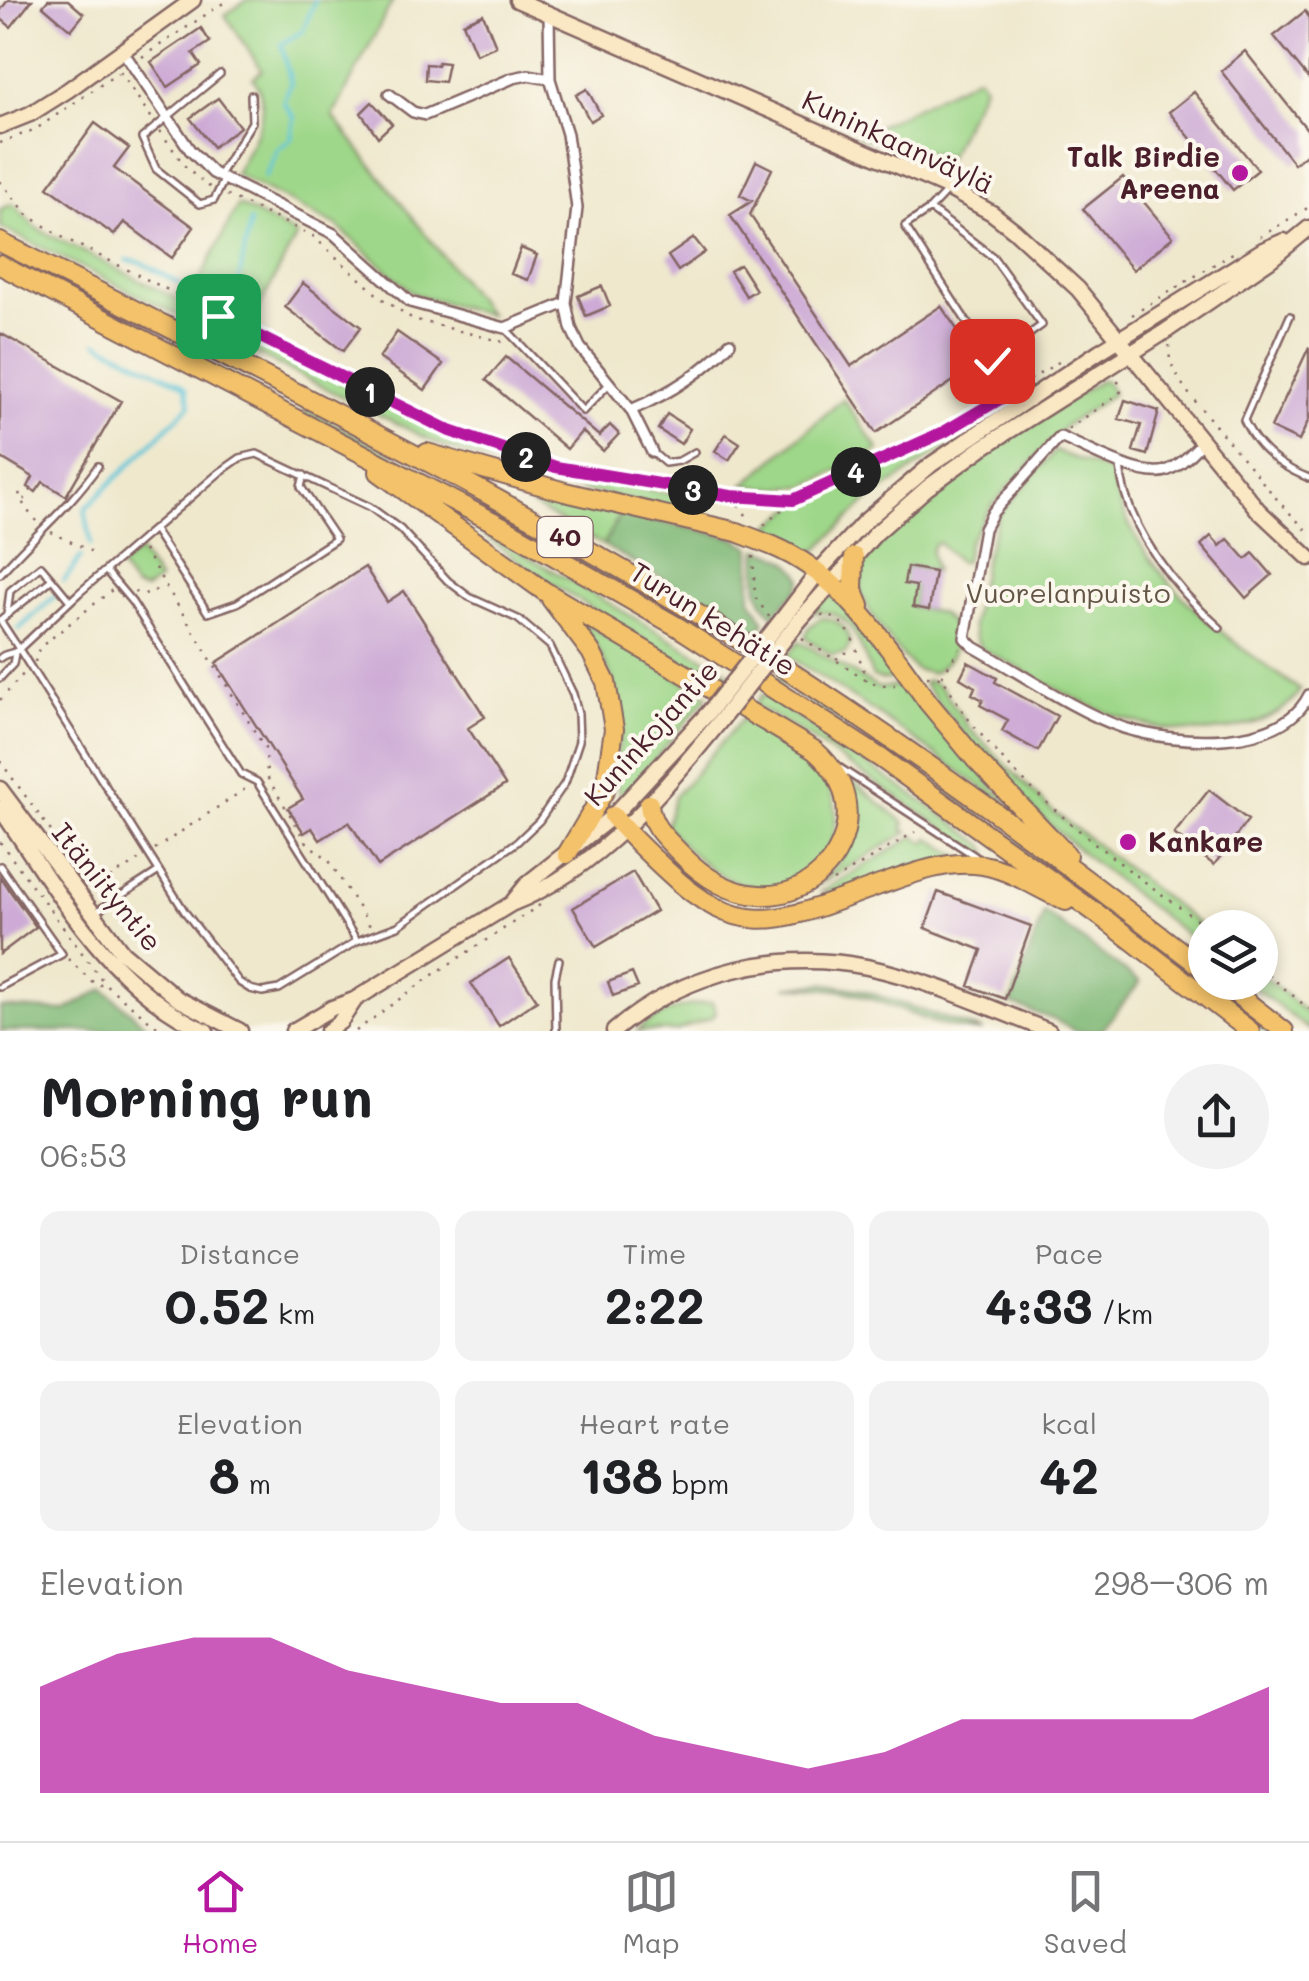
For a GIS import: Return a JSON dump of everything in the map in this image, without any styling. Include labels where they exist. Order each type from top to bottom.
[{"type":"highway","name":"Turun kehätie","points":[[0,242],[293,390],[536,520],[706,620],[897,743],[1188,957]]},
{"type":"highway","name":"Turun kehätie","points":[[0,265],[507,529],[678,628],[882,759],[1250,1031]]},
{"type":"highway","points":[[330,437],[544,591],[823,757],[838,780],[847,817],[836,854],[821,873],[786,892],[750,896],[712,881],[656,828],[649,804]]},
{"type":"highway","points":[[394,444],[565,492],[749,530],[825,577],[864,616],[976,760],[1098,887]]},
{"type":"highway","points":[[854,556],[853,588],[864,616]]},
{"type":"highway","points":[[544,591],[592,652],[606,682],[614,729],[617,809],[702,902],[725,913],[752,919],[775,918],[814,909],[931,868],[959,864],[990,866],[1102,918]]},
{"type":"highway","points":[[566,854],[617,809]]},
{"type":"highway","points":[[1244,1000],[1284,1031]]},
{"type":"street","points":[[0,126],[30,114],[193,0]]},
{"type":"street","name":"Kuninkaanväylä","points":[[517,0],[541,7],[950,189],[992,213],[1030,242],[1116,333],[1258,510],[1309,558]]},
{"type":"street","points":[[541,7],[550,80],[567,134],[577,208],[566,303],[571,328],[580,346],[631,410],[652,452]]},
{"type":"street","points":[[122,50],[190,150],[221,178],[334,234],[410,302],[505,328],[566,303]]},
{"type":"street","points":[[389,94],[413,112],[425,115],[513,78],[528,75],[550,80]]},
{"type":"street","name":"Kuninkojantie","points":[[293,1031],[354,1000],[511,904],[536,894],[617,809],[649,804],[864,522],[932,464],[1116,333],[1264,250],[1304,232]]},
{"type":"street","name":"Kuninkojantie","points":[[825,577],[950,471],[1270,260],[1304,232]]},
{"type":"street","points":[[631,410],[711,364],[730,344]]},
{"type":"street","points":[[1203,442],[1164,472],[1120,463],[1060,437],[993,512],[984,530],[965,638],[974,647],[1101,718],[1144,733],[1193,739],[1254,735],[1285,721],[1309,695]]},
{"type":"street","name":"Kuninkojantie","points":[[511,904],[528,883],[617,809],[715,716]]},
{"type":"street","name":"Itäniityntie","points":[[0,789],[134,987],[190,1026],[206,1031]]},
{"type":"street","name":"Itäniityntie","points":[[0,808],[86,918],[122,952],[163,988],[202,1014],[240,1031]]},
{"type":"street","points":[[614,1031],[652,1004],[706,978],[758,964],[809,961],[850,964],[889,973],[1049,1031]]},
{"type":"street","name":"Kuninkojantie","points":[[328,1031],[340,1022],[354,1000]]},
{"type":"lane","points":[[220,74],[142,138],[156,169],[200,204],[214,200],[221,178],[252,122],[251,94]]},
{"type":"lane","points":[[930,209],[993,257],[1042,325],[992,361],[905,226],[950,189]]},
{"type":"lane","points":[[1290,316],[1244,420],[1251,436],[1283,468],[1309,478]]},
{"type":"lane","points":[[505,328],[583,411],[609,384]]},
{"type":"lane","points":[[283,412],[293,390]]},
{"type":"lane","points":[[652,452],[665,464],[695,452]]},
{"type":"lane","points":[[0,678],[13,664],[17,651],[70,601],[220,472],[247,456],[267,457],[386,518],[458,589],[538,633],[550,646],[568,681],[578,714],[579,741],[572,768],[532,829],[494,860],[398,926],[357,942],[279,989],[250,990],[205,939],[159,871],[17,651],[0,620],[52,580]]},
{"type":"lane","points":[[1120,463],[1122,492],[1136,522],[1181,591],[1220,628]]},
{"type":"lane","points":[[0,574],[36,533],[76,498],[98,466]]},
{"type":"lane","points":[[154,530],[208,612],[237,603],[336,539],[301,487],[304,475]]},
{"type":"lane","points":[[7,614],[10,591],[41,566],[70,601]]},
{"type":"lane","points":[[106,571],[132,602],[241,774],[257,782],[357,942]]},
{"type":"lane","points":[[0,658],[17,651]]},
{"type":"lane","points":[[823,757],[990,866]]},
{"type":"lane","points":[[0,866],[62,954],[0,987]]},
{"type":"lane","points":[[86,918],[159,871]]},
{"type":"lane","points":[[556,1031],[555,978],[559,960]]},
{"type":"path","points":[[132,64],[228,0]]},
{"type":"path","points":[[0,143],[36,129],[120,72],[188,169],[218,191],[313,236],[381,298],[412,319],[523,347]]},
{"type":"path","points":[[0,181],[28,215],[60,236],[450,431],[556,467],[731,496],[793,500]]},
{"type":"path","points":[[1256,239],[1309,207]]},
{"type":"path","points":[[1116,333],[1241,248]]},
{"type":"path","points":[[1170,344],[1167,355],[1185,389],[1280,504],[1309,533]]},
{"type":"path","points":[[731,496],[749,530],[793,500],[944,432],[1067,357]]},
{"type":"path","points":[[992,361],[1010,393]]},
{"type":"path","points":[[1060,437],[1119,394],[1117,376]]},
{"type":"path","points":[[23,503],[32,489]]},
{"type":"path","points":[[694,507],[703,509],[707,492]]},
{"type":"path","points":[[144,550],[266,750],[267,777],[308,844],[328,859],[370,926]]},
{"type":"path","points":[[114,564],[134,592],[149,594],[165,584]]},
{"type":"path","points":[[0,700],[29,668],[39,648],[118,585]]},
{"type":"path","points":[[815,617],[838,618],[851,634],[868,680]]},
{"type":"path","points":[[941,677],[965,638]]},
{"type":"path","points":[[854,647],[834,660],[879,685],[898,685]]},
{"type":"path","points":[[913,680],[934,674],[941,677],[970,721],[1053,806],[1188,913]]},
{"type":"path","points":[[0,761],[93,889],[250,786]]},
{"type":"path","points":[[62,954],[97,986],[105,984]]},
{"type":"path","points":[[1278,983],[1309,1009]]},
{"type":"green space","points":[[247,0],[393,0],[333,116],[489,315],[414,294],[337,226],[235,174],[262,115],[253,78],[262,70],[225,15]]},
{"type":"green space","points":[[978,76],[984,85],[948,157],[856,137]]},
{"type":"green space","points":[[13,204],[35,227],[52,236],[490,456],[567,476],[691,497],[689,510],[562,484],[438,444],[0,227],[0,209]]},
{"type":"green space","points":[[238,205],[297,235],[256,314],[198,284]]},
{"type":"green space","points":[[1101,380],[1106,381],[1113,394],[1065,426],[992,505],[968,543],[965,562],[959,562],[939,543],[931,551],[935,571],[907,567],[916,586],[913,607],[940,613],[957,629],[954,650],[944,665],[932,673],[916,670],[883,631],[862,596],[860,587],[866,561],[887,532],[919,501],[1000,442]]},
{"type":"green space","points":[[1029,386],[1011,403],[867,501],[816,551],[801,550],[764,531],[795,506],[948,436]]},
{"type":"green space","points":[[843,399],[879,450],[806,486],[744,485]]},
{"type":"green space","points":[[305,408],[579,554],[743,652],[739,658],[490,512],[304,413]]},
{"type":"green space","name":"Vuorelanpuisto","points":[[1055,451],[1111,472],[1121,508],[1159,570],[1211,623],[1300,690],[1289,703],[1268,718],[1243,726],[1208,732],[1173,730],[1106,712],[981,648],[972,625],[985,557],[999,515]]},
{"type":"green space","points":[[478,476],[621,513],[603,545]]},
{"type":"green space","points":[[446,509],[728,672],[717,685],[546,580]]},
{"type":"green space","points":[[621,513],[735,538],[751,547],[751,599],[765,622],[754,637],[603,545]]},
{"type":"green space","points":[[758,549],[783,559],[802,578],[798,589],[773,615],[759,593]]},
{"type":"green space","points":[[139,551],[159,581],[145,590],[135,588],[120,567]]},
{"type":"green space","points":[[829,595],[841,602],[903,678],[873,677],[846,622],[826,612],[812,613]]},
{"type":"green space","points":[[821,618],[844,628],[850,644],[845,653],[832,655],[805,637],[809,627]]},
{"type":"green space","points":[[578,619],[708,696],[623,797],[616,779],[621,712],[615,687],[593,640]]},
{"type":"green space","points":[[799,641],[878,688],[909,685],[1011,808],[788,656]]},
{"type":"green space","points":[[779,675],[1029,848],[1188,967],[1188,975],[970,809],[775,680]]},
{"type":"green space","points":[[929,681],[941,687],[970,729],[1050,809],[1188,916],[1188,936],[1031,807],[986,760],[923,683]]},
{"type":"green space","points":[[763,694],[960,827],[988,852],[982,854],[754,705]]},
{"type":"green space","points":[[742,719],[802,754],[830,788],[835,827],[830,846],[807,876],[789,885],[768,888],[738,883],[698,859],[666,826],[674,797]]},
{"type":"green space","points":[[851,780],[905,823],[902,828],[908,832],[817,886],[838,863],[849,840],[847,785]]},
{"type":"green space","points":[[915,836],[925,843],[929,838],[964,859],[834,893],[821,892]]},
{"type":"green space","points":[[1044,912],[1140,982],[1101,1031],[1075,1031],[1010,1004]]},
{"type":"green space","points":[[824,983],[862,990],[983,1031],[937,1023],[844,991],[786,987]]},
{"type":"green space","points":[[1278,988],[1309,1015],[1309,1030],[1270,1000],[1278,1000]]},
{"type":"green space","points":[[104,989],[152,1031],[0,1031],[0,1007],[64,1011]]},
{"type":"green space","points":[[1221,1000],[1231,1000],[1271,1031],[1262,1031]]},
{"type":"green space","points":[[712,1002],[716,1012],[713,1017],[676,1031],[637,1031],[672,1011]]},
{"type":"building","points":[[8,0],[32,0],[11,27],[0,18]]},
{"type":"building","points":[[48,0],[68,0],[84,14],[71,30],[43,6]]},
{"type":"building","points":[[1305,11],[1309,17],[1309,79],[1274,36]]},
{"type":"building","points":[[483,14],[496,46],[476,54],[463,23]]},
{"type":"building","points":[[201,28],[210,42],[193,53],[201,65],[168,87],[151,62]]},
{"type":"building","points":[[1245,51],[1309,132],[1309,152],[1294,164],[1221,71]]},
{"type":"building","points":[[448,63],[444,82],[425,80],[426,64]]},
{"type":"building","points":[[587,89],[601,115],[590,121],[576,95]]},
{"type":"building","points":[[1194,92],[1258,170],[1233,190],[1169,112]]},
{"type":"building","points":[[218,98],[240,127],[213,147],[190,118]]},
{"type":"building","points":[[372,102],[392,124],[378,137],[361,113]]},
{"type":"building","points":[[95,123],[129,148],[114,168],[194,227],[172,258],[124,222],[114,235],[48,187]]},
{"type":"building","points":[[756,161],[772,169],[750,215],[851,366],[941,306],[980,363],[876,433],[730,215],[752,201],[740,195]]},
{"type":"building","points":[[1123,177],[1173,237],[1133,270],[1083,209]]},
{"type":"building","points":[[694,238],[705,252],[678,271],[668,256]]},
{"type":"building","points":[[521,248],[537,255],[528,280],[511,274]]},
{"type":"building","points":[[740,265],[756,290],[746,296],[730,271]]},
{"type":"building","points":[[303,283],[361,327],[343,351],[285,307]]},
{"type":"building","points":[[602,286],[610,306],[586,316],[578,296]]},
{"type":"building","points":[[397,332],[443,364],[425,390],[379,358]]},
{"type":"building","points":[[0,333],[121,401],[66,496],[43,482],[36,492],[28,487],[33,477],[0,457]]},
{"type":"building","points":[[1309,347],[1309,419],[1299,441],[1271,428]]},
{"type":"building","points":[[506,357],[599,436],[610,425],[619,434],[603,451],[582,431],[567,449],[486,380]]},
{"type":"building","points":[[1125,400],[1159,411],[1147,455],[1133,451],[1141,425],[1119,419]]},
{"type":"building","points":[[667,414],[690,429],[681,444],[658,429]]},
{"type":"building","points":[[726,434],[740,443],[729,460],[715,451]]},
{"type":"building","points":[[1211,536],[1220,546],[1228,539],[1246,559],[1253,553],[1272,575],[1246,598],[1201,545]]},
{"type":"building","points":[[365,567],[387,602],[404,591],[485,717],[468,728],[505,785],[378,866],[349,822],[320,840],[312,828],[304,833],[288,808],[303,799],[216,663]]},
{"type":"building","points":[[907,567],[935,572],[929,610],[913,607],[916,586],[904,584]]},
{"type":"building","points":[[968,662],[997,678],[995,682],[1057,716],[1038,751],[1002,731],[1008,720],[980,705],[983,700],[972,694],[975,687],[960,678]]},
{"type":"building","points":[[1209,790],[1248,820],[1214,865],[1174,834]]},
{"type":"building","points":[[633,872],[656,911],[596,947],[573,908]]},
{"type":"building","points":[[0,877],[36,927],[0,954]]},
{"type":"building","points":[[938,892],[1031,926],[1005,999],[969,986],[982,950],[925,928]]},
{"type":"building","points":[[509,958],[537,1000],[499,1026],[471,983]]},
{"type":"building","points":[[632,973],[638,987],[613,996],[608,982]]},
{"type":"waterway","points":[[265,177],[278,149],[291,139],[294,117],[283,102],[291,83],[281,44],[303,31],[315,0]]},
{"type":"waterway","points":[[127,260],[140,262],[212,301],[237,291],[250,222]]},
{"type":"waterway","points":[[91,544],[85,509],[190,405],[186,388],[180,383],[97,342]]},
{"type":"waterway","points":[[64,581],[81,557]]},
{"type":"waterway","points":[[19,629],[56,595]]},
{"type":"place","name":"Talk Birdie Areena","points":[[1240,173]]},
{"type":"place","name":"Kankare","points":[[1128,842]]},
{"type":"route","points":[[218,316],[450,431],[556,467],[664,487],[793,500],[944,432],[1010,393],[992,361]]}]
